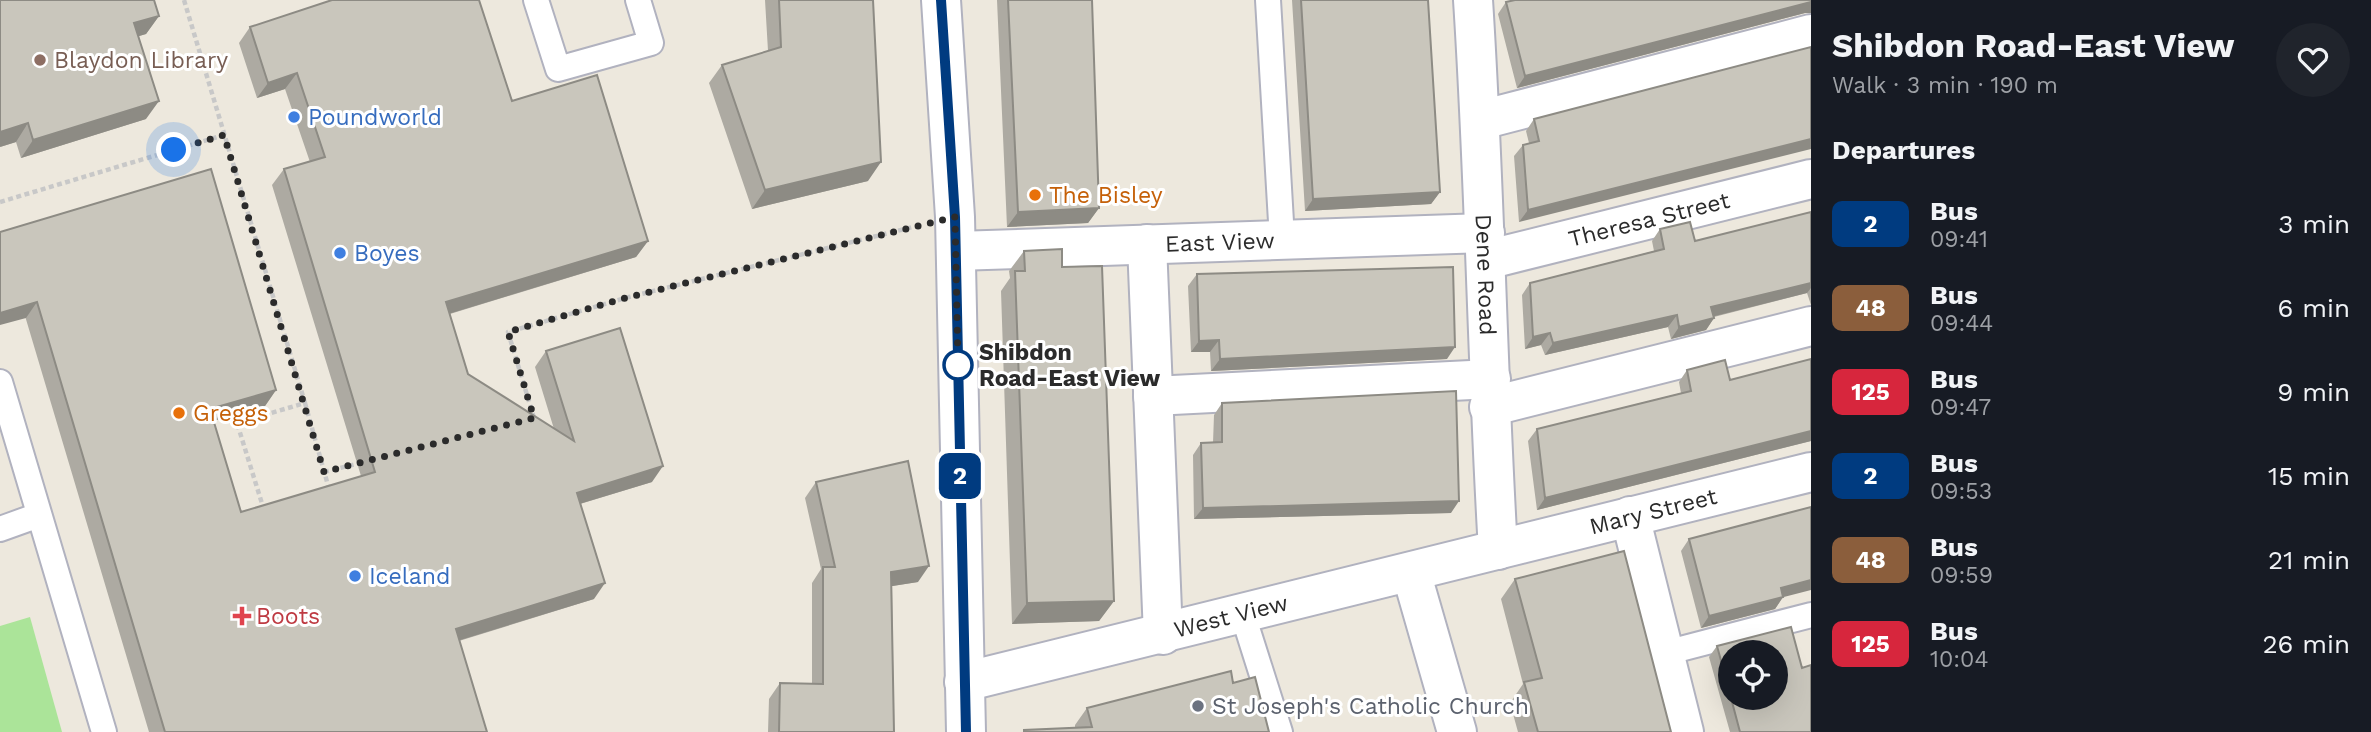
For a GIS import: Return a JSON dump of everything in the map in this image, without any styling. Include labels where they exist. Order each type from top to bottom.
[{"type":"street","points":[[941,0],[956,234],[966,732]]},
{"type":"street","name":"Dene Road","points":[[1473,0],[1481,120],[1498,550]]},
{"type":"street","points":[[1481,120],[1811,34]]},
{"type":"street","name":"Theresa Street","points":[[1486,246],[1811,179]]},
{"type":"street","name":"East View","points":[[956,234],[1147,244],[1282,239],[1486,246]]},
{"type":"street","points":[[1147,244],[1163,635]]},
{"type":"street","points":[[1153,396],[1490,393],[1811,326]]},
{"type":"street","name":"Mary Street","points":[[1498,550],[1811,472]]},
{"type":"street","points":[[1630,516],[1685,732]]},
{"type":"street","name":"West View","points":[[964,682],[1163,635],[1498,550]]},
{"type":"street","points":[[1411,572],[1457,732]]},
{"type":"lane","points":[[536,0],[558,69],[652,43],[638,0]]},
{"type":"lane","points":[[1268,0],[1282,239]]},
{"type":"lane","points":[[0,382],[104,732]]},
{"type":"lane","points":[[0,529],[39,514]]},
{"type":"lane","points":[[1243,615],[1280,732]]},
{"type":"lane","points":[[1665,653],[1811,615]]},
{"type":"path","points":[[184,0],[329,489]]},
{"type":"path","points":[[0,202],[224,135]]},
{"type":"path","points":[[537,427],[508,332],[629,297],[956,234]]},
{"type":"path","points":[[267,520],[237,423],[305,402]]},
{"type":"path","points":[[521,422],[534,418]]},
{"type":"path","points":[[324,472],[373,460]]},
{"type":"path","points":[[316,493],[342,486]]},
{"type":"path","points":[[263,507],[276,503]]},
{"type":"green space","points":[[30,617],[62,732],[0,732],[0,626]]},
{"type":"building","points":[[0,0],[154,0],[159,16],[134,23],[159,101],[33,140],[28,123],[0,132]]},
{"type":"building","points":[[332,0],[479,0],[512,101],[597,75],[648,241],[446,302],[468,374],[574,441],[546,351],[620,328],[663,466],[577,493],[605,583],[456,629],[487,732],[165,732],[37,302],[0,313],[0,232],[211,169],[276,390],[210,409],[241,512],[375,472],[284,169],[325,157],[297,73],[268,83],[250,27]]},
{"type":"building","points":[[779,0],[873,0],[881,162],[765,190],[722,65],[781,47]]},
{"type":"building","points":[[1008,0],[1092,0],[1099,208],[1018,212]]},
{"type":"building","points":[[1301,0],[1428,0],[1440,192],[1313,199]]},
{"type":"building","points":[[1506,2],[1811,2],[1525,76]]},
{"type":"building","points":[[1811,47],[1811,139],[1528,210],[1523,145],[1539,141],[1534,119]]},
{"type":"building","points":[[1811,212],[1811,283],[1711,307],[1714,318],[1679,327],[1677,315],[1553,343],[1550,333],[1533,337],[1530,283],[1664,249],[1660,229],[1690,222],[1695,241]]},
{"type":"building","points":[[1062,249],[1062,267],[1102,266],[1114,601],[1027,603],[1015,271],[1025,271],[1024,251]]},
{"type":"building","points":[[1453,267],[1455,347],[1220,359],[1219,340],[1199,341],[1197,274]]},
{"type":"building","points":[[1811,359],[1811,431],[1545,498],[1537,429],[1691,391],[1687,370],[1725,360],[1730,380]]},
{"type":"building","points":[[1456,391],[1459,501],[1203,508],[1201,443],[1222,442],[1222,403]]},
{"type":"building","points":[[908,461],[929,566],[891,572],[894,732],[779,732],[780,683],[823,684],[823,567],[835,567],[816,482]]},
{"type":"building","points":[[1811,507],[1811,580],[1781,588],[1783,597],[1709,616],[1689,539]]},
{"type":"building","points":[[1624,551],[1671,732],[1538,732],[1524,682],[1542,678],[1515,579]]},
{"type":"building","points":[[1791,627],[1802,668],[1811,665],[1811,732],[1740,732],[1734,710],[1788,710],[1788,640],[1740,640]]},
{"type":"building","points":[[1231,671],[1233,683],[1255,677],[1269,732],[1024,732],[1092,727],[1087,708]]},
{"type":"bus line","name":"2","points":[[941,0],[955,217],[966,732]]},
{"type":"place","name":"Blaydon Library","points":[[40,60]]},
{"type":"place","name":"Poundworld","points":[[294,117]]},
{"type":"place","name":"The Bisley","points":[[1035,195]]},
{"type":"place","name":"Boyes","points":[[340,253]]},
{"type":"place","name":"Shibdon Road-East View","points":[[958,365]]},
{"type":"place","name":"Greggs","points":[[179,413]]},
{"type":"place","name":"Iceland","points":[[355,576]]},
{"type":"place","name":"Boots","points":[[242,616]]},
{"type":"place","name":"St Joseph's Catholic Church","points":[[1198,706]]},
{"type":"route","points":[[174,150],[224,135],[324,472],[534,418],[508,332],[629,297],[955,217],[958,365]]}]
